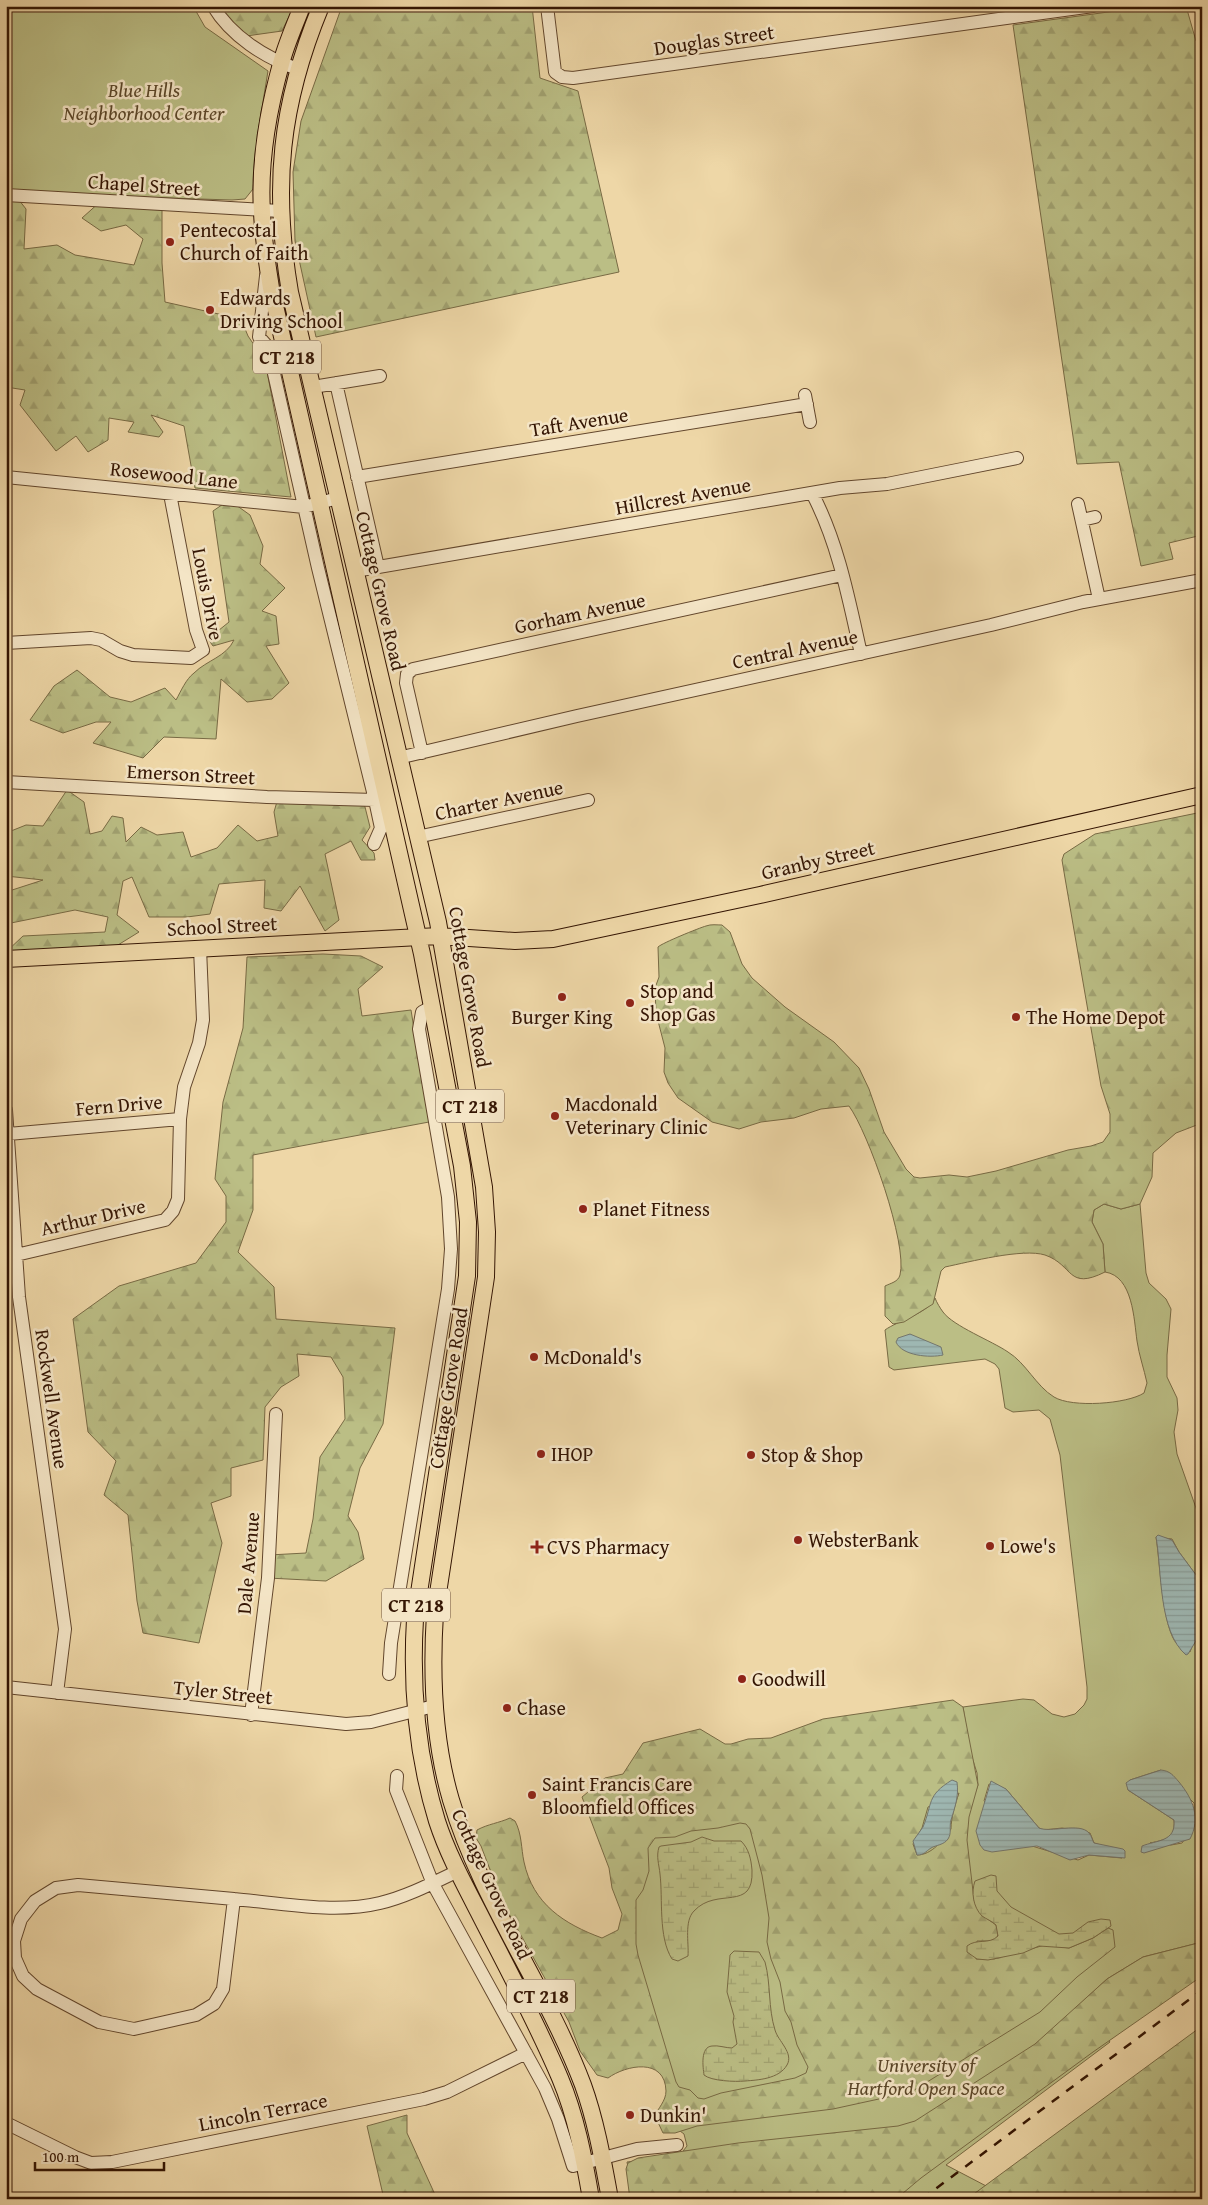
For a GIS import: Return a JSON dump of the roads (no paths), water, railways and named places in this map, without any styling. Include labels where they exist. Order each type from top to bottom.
[{"type":"main road","name":"Cottage Grove Road","points":[[302,6],[281,63],[268,123],[262,211],[271,288],[418,937],[454,1120],[466,1204],[467,1276],[414,1619],[413,1662],[421,1752],[438,1822],[458,1871],[561,2079],[579,2137],[578,2165],[592,2199]]},
{"type":"main road","name":"Cottage Grove Road","points":[[321,6],[298,69],[284,135],[280,212],[290,292],[439,936],[484,1187],[487,1232],[486,1277],[435,1613],[432,1653],[434,1706],[451,1800],[483,1883],[558,2030],[582,2085],[602,2158],[610,2199]]},
{"type":"main road","name":"Granby Street","points":[[439,936],[515,941],[569,936],[1202,795]]},
{"type":"main road","name":"School Street","points":[[6,958],[439,936]]},
{"type":"main road","points":[[467,1276],[486,1277]]},
{"type":"main road","points":[[433,1499],[452,1503]]},
{"type":"street","points":[[213,6],[219,16],[239,37],[281,63],[298,69]]},
{"type":"street","name":"Douglas Street","points":[[547,6],[555,72],[562,78],[1093,6]]},
{"type":"street","name":"Chapel Street","points":[[6,195],[280,212]]},
{"type":"street","name":"Cottage Grove Road","points":[[268,266],[259,337],[268,347],[304,507],[375,800],[381,828],[374,844]]},
{"type":"street","points":[[313,387],[380,376]]},
{"type":"street","points":[[336,383],[378,567]]},
{"type":"street","name":"Taft Avenue","points":[[358,478],[806,400],[810,422]]},
{"type":"street","name":"Hillcrest Avenue","points":[[355,571],[812,493],[890,483],[1017,458]]},
{"type":"street","name":"Rosewood Lane","points":[[6,477],[304,507],[338,498]]},
{"type":"street","points":[[812,493],[825,519],[842,575],[861,654]]},
{"type":"street","name":"Louis Drive","points":[[6,643],[91,638],[101,640],[120,651],[133,655],[192,658],[203,650],[196,630],[170,494]]},
{"type":"street","points":[[1078,504],[1099,598]]},
{"type":"street","points":[[1082,520],[1095,517]]},
{"type":"street","name":"Gorham Avenue","points":[[422,753],[406,683],[408,674],[414,669],[842,575]]},
{"type":"street","name":"Central Avenue","points":[[398,758],[577,716],[861,654],[1099,598],[1202,580]]},
{"type":"street","name":"Emerson Street","points":[[6,782],[267,797],[375,800]]},
{"type":"street","name":"Charter Avenue","points":[[417,838],[588,800]]},
{"type":"street","name":"Fern Drive","points":[[8,1134],[180,1119],[184,1087],[199,1043],[203,1020],[200,948]]},
{"type":"street","name":"Cottage Grove Road","points":[[389,1674],[391,1643],[448,1289],[451,1249],[448,1197],[437,1123],[419,1029],[422,1012],[431,1007]]},
{"type":"street","name":"Rockwell Avenue","points":[[6,1110],[19,1297],[63,1611],[64,1629],[57,1692]]},
{"type":"street","name":"Arthur Drive","points":[[16,1254],[164,1220],[173,1212],[178,1199],[180,1119]]},
{"type":"street","points":[[437,1123],[454,1120]]},
{"type":"street","name":"Cottage Grove Road","points":[[435,1369],[453,1373]]},
{"type":"street","name":"Dale Avenue","points":[[251,1715],[268,1578],[276,1414]]},
{"type":"street","name":"Tyler Street","points":[[6,1687],[346,1724],[371,1722],[434,1706]]},
{"type":"street","name":"Cottage Grove Road","points":[[397,1776],[396,1790],[433,1884],[545,2088],[578,2165]]},
{"type":"street","points":[[234,1899],[223,1989],[214,2004],[196,2015],[134,2029],[99,2022],[37,1988],[23,1976],[16,1958],[14,1941],[21,1919],[35,1901],[56,1888],[78,1885],[338,1908],[380,1903],[433,1884],[458,1871]]},
{"type":"street","name":"Lincoln Terrace","points":[[6,2123],[91,2163],[112,2162],[424,2099],[447,2092],[526,2053]]},
{"type":"street","points":[[578,2165],[647,2148],[677,2145]]},
{"type":"water","points":[[910,1334],[941,1347],[943,1355],[917,1355],[899,1347],[896,1342],[898,1338]]},
{"type":"water","points":[[1158,1535],[1172,1540],[1202,1583],[1202,1631],[1186,1655],[1170,1631],[1166,1616],[1156,1537]]},
{"type":"water","points":[[1161,1770],[1173,1775],[1188,1795],[1194,1809],[1195,1824],[1190,1839],[1144,1853],[1141,1852],[1142,1846],[1169,1836],[1174,1827],[1174,1820],[1128,1790],[1126,1783]]},
{"type":"water","points":[[952,1780],[957,1782],[957,1792],[949,1837],[944,1843],[931,1848],[923,1854],[917,1855],[913,1841],[923,1827],[932,1800],[938,1791]]},
{"type":"water","points":[[991,1781],[1006,1789],[1039,1828],[1079,1828],[1085,1830],[1090,1834],[1094,1843],[1123,1849],[1125,1851],[1125,1858],[1089,1855],[1070,1860],[1037,1846],[992,1852],[984,1850],[980,1845],[976,1831]]},
{"type":"railway","points":[[922,2199],[1202,1990]]},
{"type":"place","name":"Pentecostal Church of Faith","points":[[170,242]]},
{"type":"place","name":"Edwards Driving School","points":[[210,310]]},
{"type":"place","name":"Burger King","points":[[562,997]]},
{"type":"place","name":"Stop and Shop Gas","points":[[630,1003]]},
{"type":"place","name":"The Home Depot","points":[[1016,1017]]},
{"type":"place","name":"Macdonald Veterinary Clinic","points":[[555,1116]]},
{"type":"place","name":"Planet Fitness","points":[[583,1209]]},
{"type":"place","name":"McDonald's","points":[[534,1357]]},
{"type":"place","name":"IHOP","points":[[541,1454]]},
{"type":"place","name":"Stop & Shop","points":[[751,1455]]},
{"type":"place","name":"WebsterBank","points":[[798,1540]]},
{"type":"place","name":"Lowe's","points":[[990,1546]]},
{"type":"place","name":"CVS Pharmacy","points":[[537,1547]]},
{"type":"place","name":"Goodwill","points":[[742,1679]]},
{"type":"place","name":"Chase","points":[[507,1708]]},
{"type":"place","name":"Saint Francis Care Bloomfield Offices","points":[[532,1795]]},
{"type":"place","name":"Dunkin'","points":[[630,2115]]},
{"type":"park label","name":"Blue Hills Neighborhood Center","points":[[144,102]]},
{"type":"park label","name":"University of Hartford Open Space","points":[[926,2076]]}]
